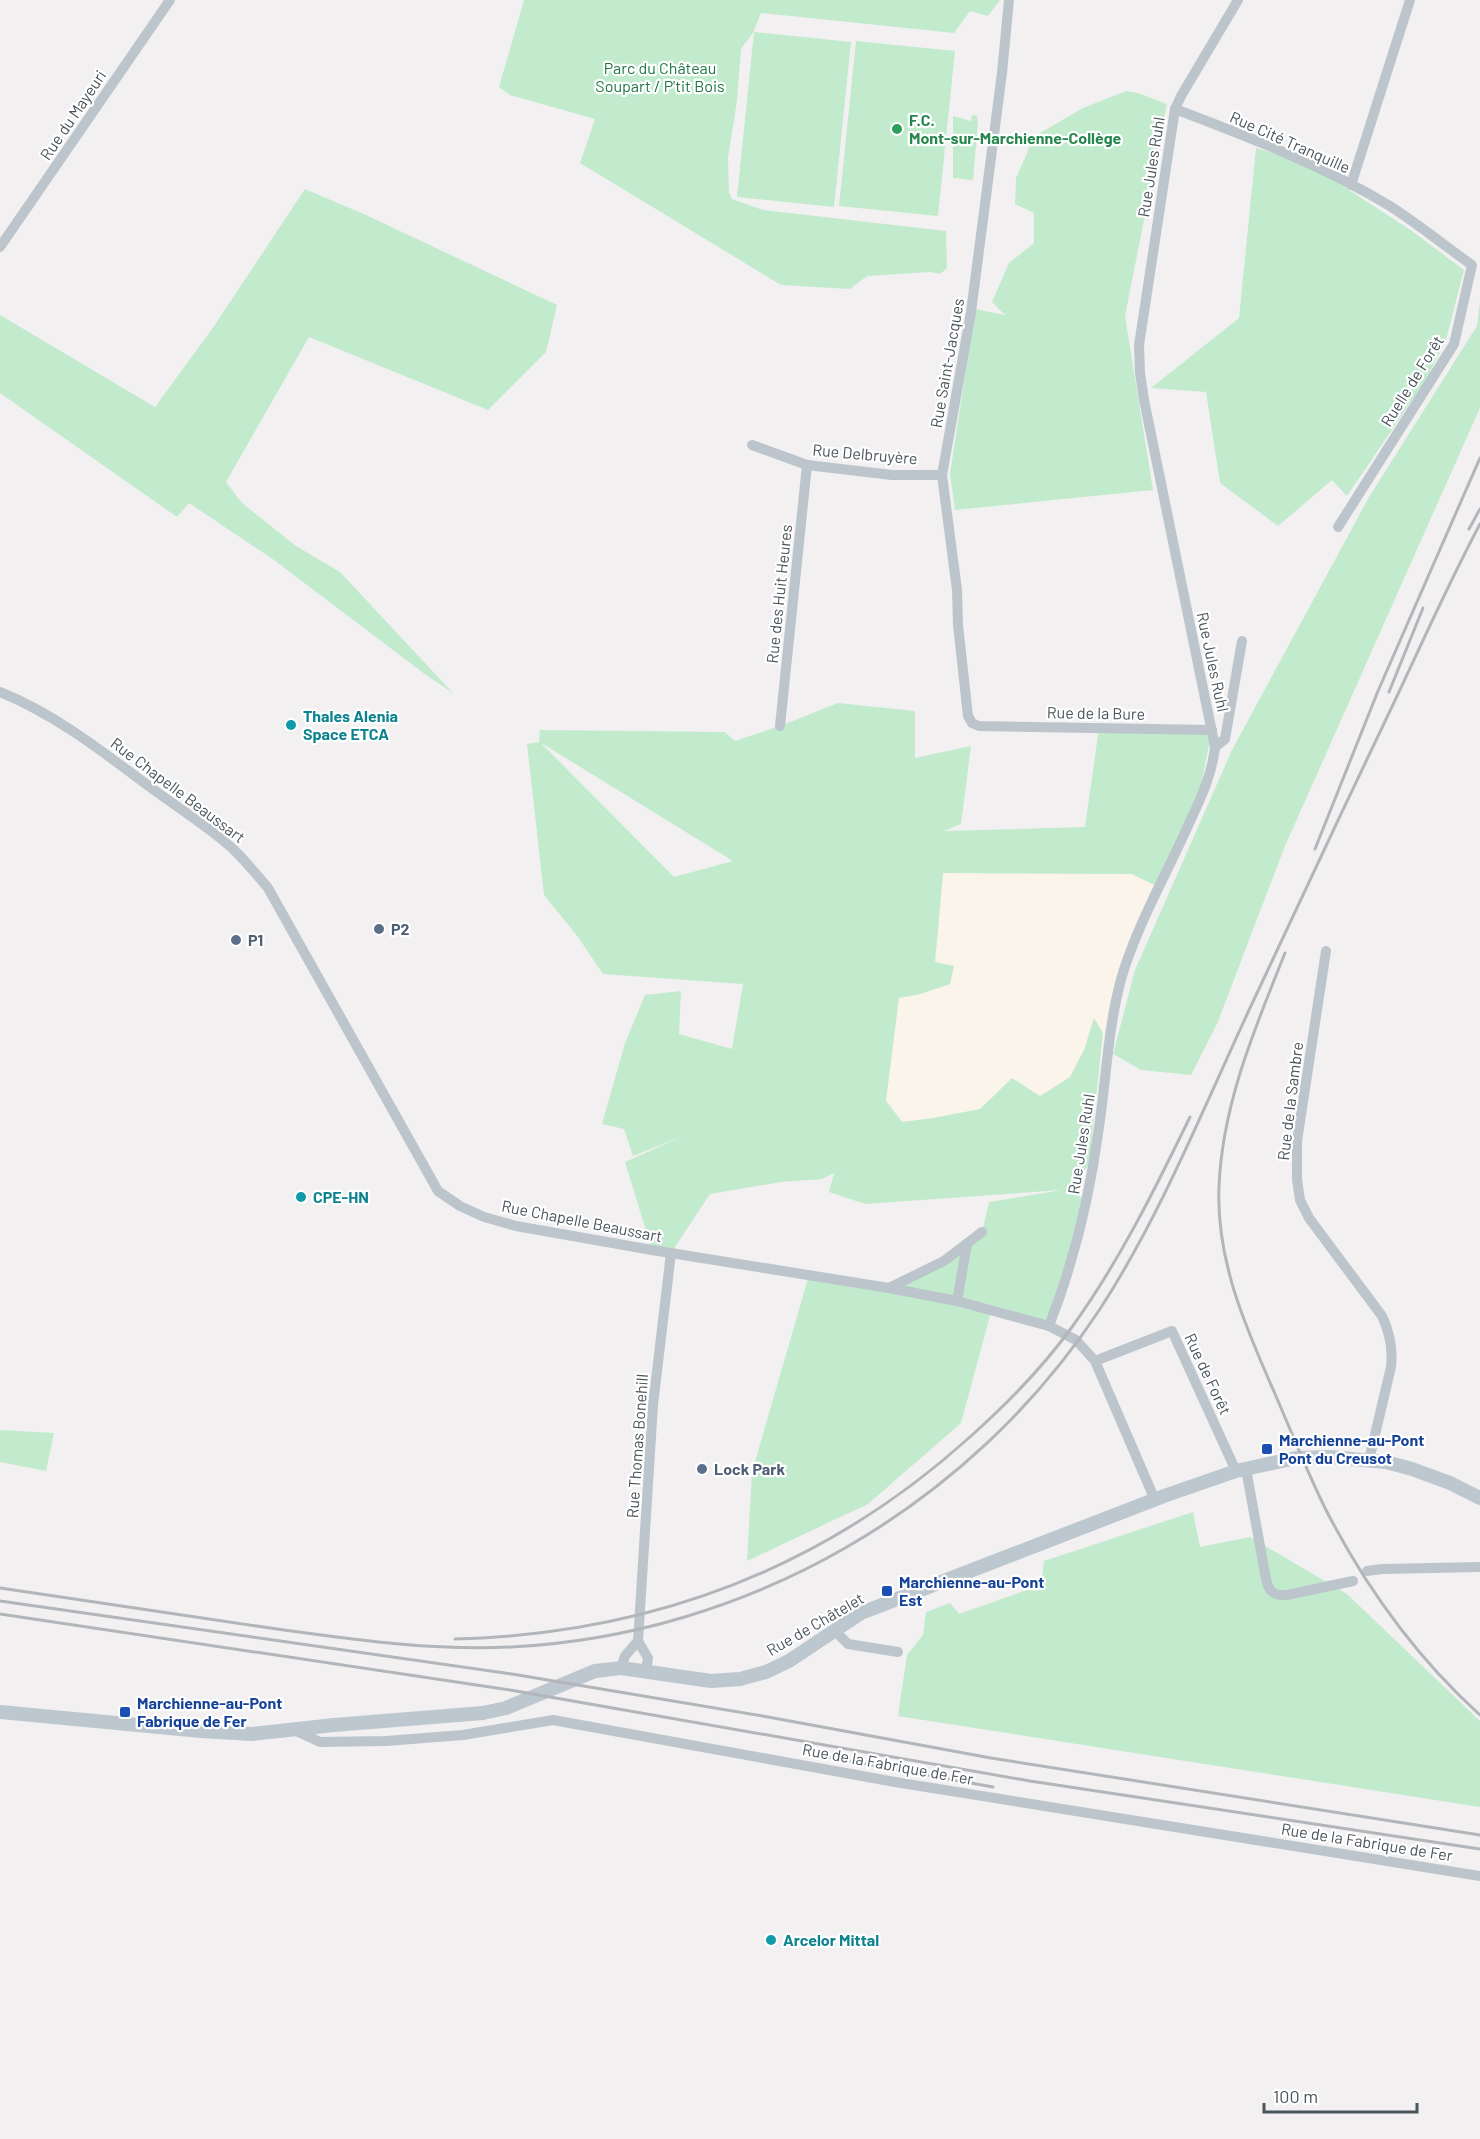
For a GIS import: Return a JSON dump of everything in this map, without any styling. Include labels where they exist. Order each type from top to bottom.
[{"type":"main road","name":"Rue de Châtelet","points":[[0,1712],[252,1734],[483,1713],[506,1708],[595,1671],[621,1668],[711,1681],[740,1679],[766,1672],[789,1661],[861,1613],[1155,1500],[1241,1470],[1296,1458],[1330,1457],[1369,1460],[1412,1469],[1450,1483],[1480,1498]]},
{"type":"street","name":"Rue du Mayeuri","points":[[0,247],[170,0]]},
{"type":"street","name":"Rue Saint-Jacques","points":[[979,726],[972,723],[968,716],[958,626],[957,590],[942,474],[971,312],[1002,73],[1009,0]]},
{"type":"street","name":"Rue Jules Ruhl","points":[[1049,1326],[1086,1209],[1113,1016],[1120,982],[1136,939],[1200,801],[1213,764],[1215,747],[1212,729],[1140,373],[1139,345],[1175,110],[1238,0]]},
{"type":"street","points":[[1351,185],[1410,0]]},
{"type":"street","name":"Rue Cité Tranquille","points":[[1175,110],[1267,144],[1391,207]]},
{"type":"street","name":"Ruelle de Forêt","points":[[1338,527],[1455,344],[1472,265],[1391,207]]},
{"type":"street","name":"Rue Delbruyère","points":[[752,445],[807,465],[892,475],[942,474]]},
{"type":"street","name":"Rue des Huit Heures","points":[[780,726],[807,465]]},
{"type":"street","points":[[1215,747],[1225,739],[1242,641]]},
{"type":"street","name":"Rue Chapelle Beaussart","points":[[0,692],[56,721],[97,748],[230,846],[251,867],[268,888],[438,1191],[460,1206],[483,1217],[516,1226],[889,1288],[957,1301],[1049,1326],[1076,1340],[1095,1360],[1155,1500]]},
{"type":"street","name":"Rue de la Bure","points":[[979,726],[1212,729]]},
{"type":"street","name":"Rue de la Sambre","points":[[1326,951],[1299,1130],[1297,1179],[1300,1200],[1309,1218],[1382,1316],[1390,1339],[1392,1356],[1369,1460]]},
{"type":"street","points":[[889,1288],[944,1261],[982,1232]]},
{"type":"street","points":[[957,1301],[967,1244]]},
{"type":"street","name":"Rue Thomas Bonehill","points":[[646,1671],[648,1658],[638,1641],[653,1405],[671,1253]]},
{"type":"street","name":"Rue de Forêt","points":[[1095,1360],[1172,1331],[1241,1470]]},
{"type":"street","points":[[1241,1470],[1268,1588],[1272,1593],[1280,1596],[1287,1595],[1353,1581]]},
{"type":"street","points":[[1367,1571],[1480,1567]]},
{"type":"street","points":[[834,1630],[848,1644],[898,1652]]},
{"type":"street","name":"Rue Thomas Bonehill","points":[[621,1668],[625,1656],[638,1641]]},
{"type":"street","name":"Rue de la Fabrique de Fer","points":[[292,1729],[320,1743],[386,1741],[463,1735],[553,1720],[895,1782],[1480,1876]]},
{"type":"shaded area","points":[[943,873],[1132,874],[1154,885],[1121,964],[1106,1019],[1101,1056],[1078,1090],[919,1124],[902,1120],[887,1100],[881,1087],[891,998],[942,981],[936,957]]},
{"type":"green space","name":"Parc du Château Soupart / P'tit Bois","points":[[524,0],[1000,0],[988,16],[970,11],[954,33],[761,13],[753,33],[741,49],[737,101],[728,158],[729,192],[732,199],[763,210],[946,231],[947,268],[940,274],[930,272],[867,276],[850,289],[781,285],[580,163],[595,119],[510,95],[499,87]]},
{"type":"green space","points":[[754,32],[851,42],[834,207],[737,197]]},
{"type":"green space","name":"F.C. Mont-sur-Marchienne-Collège","points":[[856,41],[955,51],[938,216],[839,206]]},
{"type":"green space","points":[[1126,91],[1167,104],[1125,316],[1153,490],[955,510],[950,474],[975,309],[1005,315],[992,302],[1009,263],[1034,243],[1034,213],[1015,204],[1016,178],[1028,151],[1030,139],[1083,108]]},
{"type":"green space","points":[[972,115],[977,116],[978,122],[973,180],[953,178],[953,116],[971,121]]},
{"type":"green space","points":[[1256,148],[1306,162],[1412,231],[1464,270],[1446,340],[1427,378],[1347,496],[1332,480],[1278,526],[1220,483],[1206,392],[1151,388],[1239,318]]},
{"type":"green space","points":[[305,189],[366,215],[557,305],[546,352],[488,410],[309,337],[226,482],[242,503],[296,546],[340,572],[453,693],[274,560],[189,503],[177,517],[0,393],[0,315],[155,407],[212,329]]},
{"type":"green space","points":[[1480,302],[1480,408],[1285,846],[1217,1024],[1191,1075],[1141,1070],[1113,1054],[1135,970],[1232,750],[1369,497],[1477,326]]},
{"type":"green space","points":[[838,703],[915,711],[915,758],[971,746],[961,824],[944,831],[1085,827],[1099,728],[1212,730],[1197,806],[1154,885],[1132,874],[943,873],[935,962],[954,966],[950,984],[921,994],[899,998],[886,1101],[902,1122],[980,1109],[1012,1078],[1040,1096],[1070,1077],[1084,1050],[1094,1018],[1103,1033],[1089,1164],[1073,1189],[1087,1204],[1049,1326],[991,1312],[961,1423],[868,1504],[747,1561],[752,1472],[809,1275],[894,1289],[982,1232],[989,1202],[1062,1190],[865,1204],[829,1192],[834,1173],[822,1179],[781,1182],[710,1194],[671,1253],[652,1250],[625,1162],[683,1136],[633,1156],[624,1129],[602,1124],[625,1043],[645,995],[681,991],[679,1034],[732,1049],[743,984],[603,974],[578,937],[544,895],[527,744],[539,742],[540,730],[725,732],[735,741]],"holes":[[[543,744],[733,861],[674,877]]]},
{"type":"green space","points":[[0,1430],[54,1433],[46,1471],[0,1462]]},
{"type":"green space","points":[[1193,1512],[1200,1547],[1250,1537],[1347,1594],[1480,1721],[1480,1807],[898,1716],[907,1655],[923,1635],[926,1612],[950,1603],[959,1614],[1041,1585],[1044,1561]]},
{"type":"railway","points":[[1315,849],[1378,691],[1480,458]]},
{"type":"railway","points":[[1469,529],[1480,509]]},
{"type":"railway","points":[[0,1588],[360,1640],[421,1646],[511,1647],[599,1637],[685,1617],[767,1587],[846,1548],[919,1500],[986,1444],[1047,1380],[1100,1309],[1143,1237],[1336,824],[1480,524]]},
{"type":"railway","points":[[1389,692],[1423,608]]},
{"type":"railway","points":[[1285,953],[1242,1067],[1226,1126],[1221,1156],[1219,1214],[1228,1268],[1254,1344],[1312,1481],[1341,1538],[1394,1620],[1435,1670],[1480,1715]]},
{"type":"railway","points":[[455,1639],[528,1634],[598,1624],[666,1608],[732,1586],[795,1557],[856,1523],[915,1483],[998,1411],[1061,1342],[1121,1251],[1190,1117]]},
{"type":"railway","points":[[0,1601],[512,1674],[768,1717],[991,1758],[1480,1835]]},
{"type":"railway","points":[[0,1614],[510,1690],[1030,1781],[1480,1849]]},
{"type":"railway","points":[[805,1753],[993,1787]]},
{"type":"place","name":"F.C. Mont-sur-Marchienne-Collège","points":[[897,129]]},
{"type":"place","name":"Thales Alenia Space ETCA","points":[[291,725]]},
{"type":"place","name":"P2","points":[[379,929]]},
{"type":"place","name":"P1","points":[[236,940]]},
{"type":"place","name":"CPE-HN","points":[[301,1197]]},
{"type":"place","name":"Marchienne-au-Pont Pont du Creusot","points":[[1267,1449]]},
{"type":"place","name":"Lock Park","points":[[702,1469]]},
{"type":"place","name":"Marchienne-au-Pont Est","points":[[887,1591]]},
{"type":"place","name":"Marchienne-au-Pont Fabrique de Fer","points":[[125,1712]]},
{"type":"place","name":"Arcelor Mittal","points":[[771,1940]]}]
